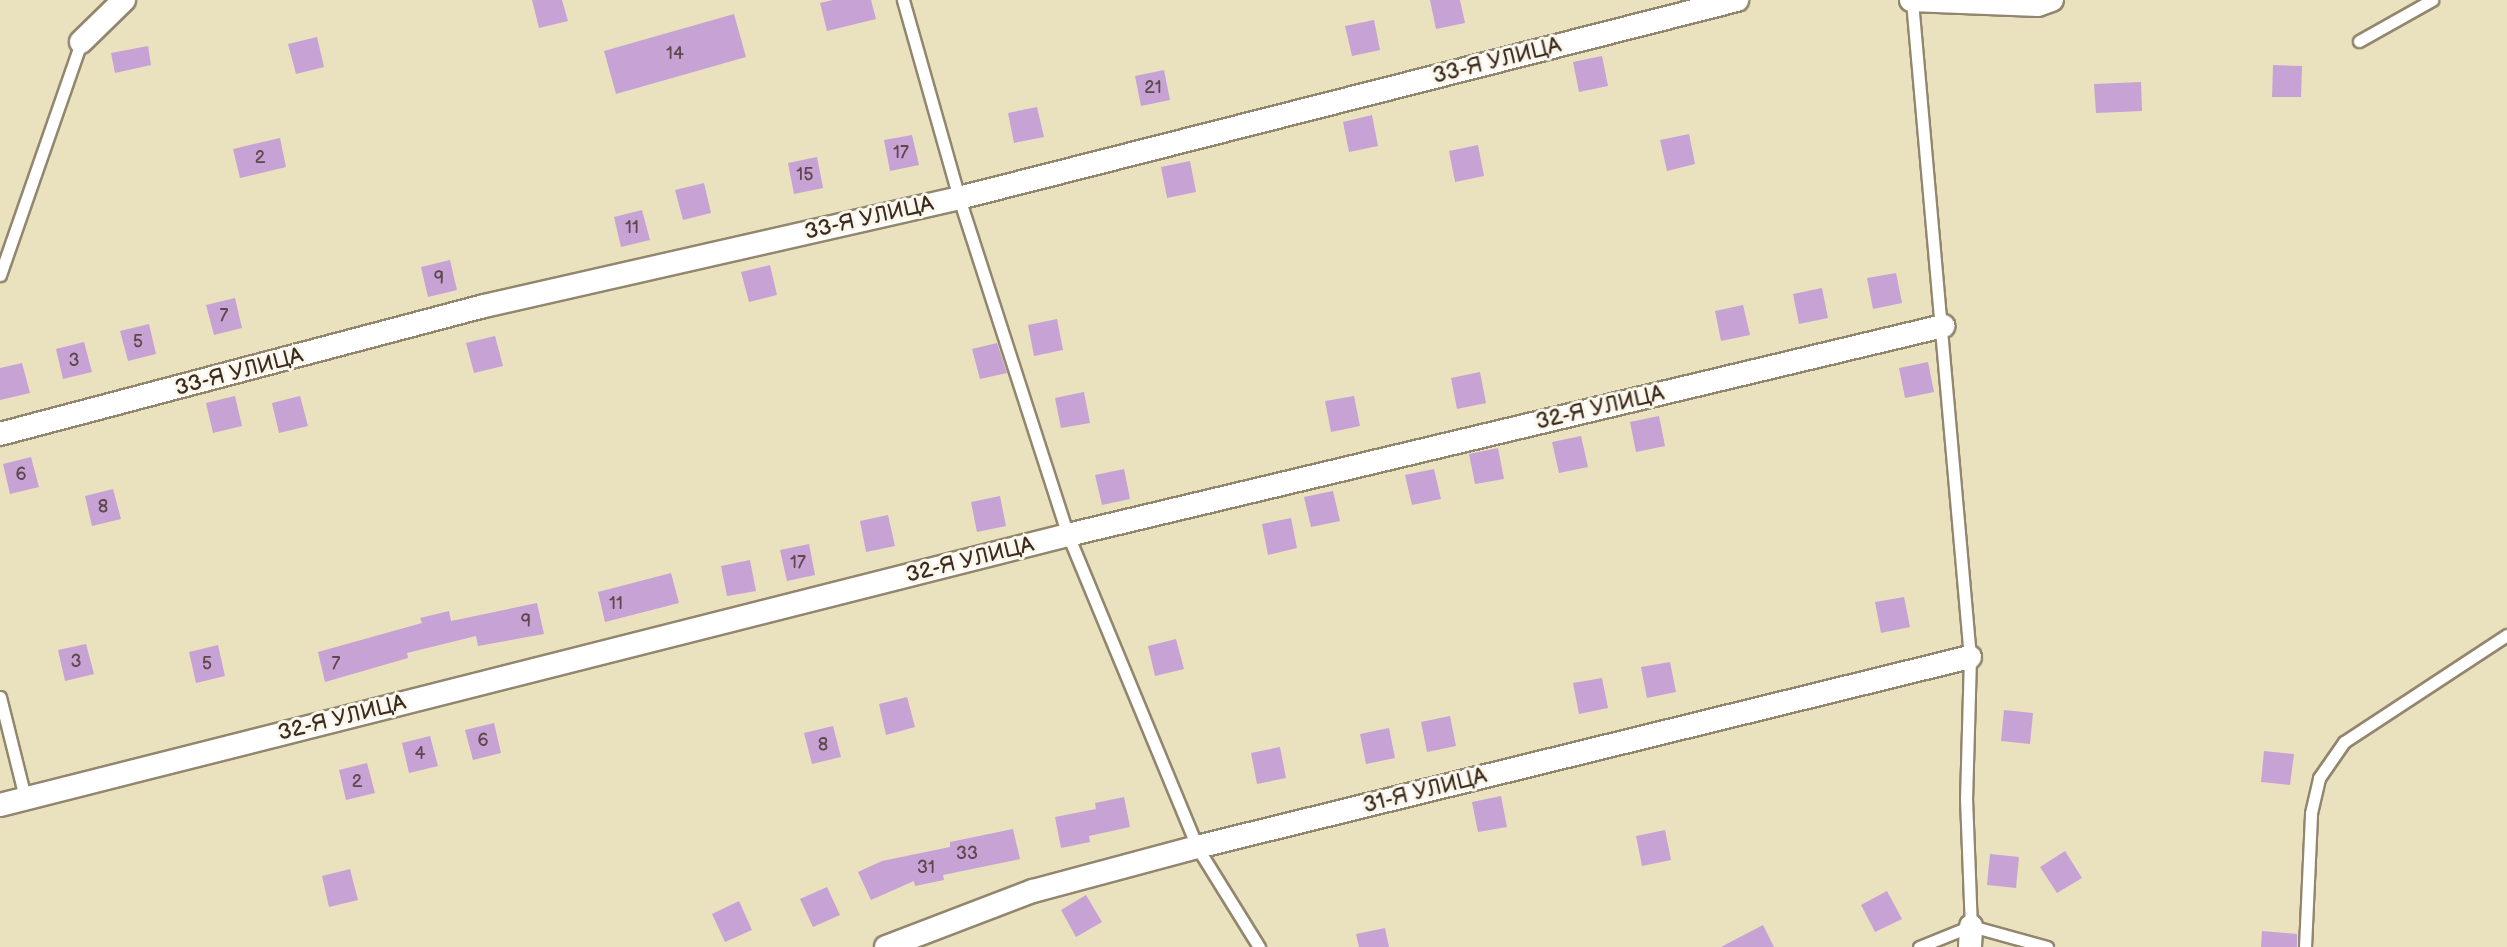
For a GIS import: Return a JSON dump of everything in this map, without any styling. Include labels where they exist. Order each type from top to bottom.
[{"type":"street","points":[[81,42],[124,0]]},
{"type":"street","name":"33-Я УЛИЦА","points":[[0,434],[484,306],[959,198],[1737,0]]},
{"type":"street","points":[[1912,0],[2038,5],[2052,0]]},
{"type":"street","name":"32-Я УЛИЦА","points":[[0,805],[1068,535],[1943,326]]},
{"type":"street","name":"31-Я УЛИЦА","points":[[886,947],[1033,891],[1197,847],[1970,657]]},
{"type":"lane","points":[[903,0],[959,198],[1068,535],[1197,847],[1259,947]]},
{"type":"lane","points":[[1912,0],[1970,657],[1966,798],[1970,936]]},
{"type":"lane","points":[[2359,41],[2432,0]]},
{"type":"lane","points":[[0,275],[81,42]]},
{"type":"lane","points":[[2305,947],[2311,813],[2319,778],[2344,742],[2507,635]]},
{"type":"lane","points":[[0,697],[25,797]]},
{"type":"lane","points":[[1919,947],[1970,936],[2047,947]]},
{"type":"building","points":[[532,0],[562,0],[568,21],[539,28]]},
{"type":"building","points":[[871,0],[876,19],[827,31],[820,3]]},
{"type":"building","points":[[1430,0],[1460,0],[1465,23],[1436,29]]},
{"type":"building","points":[[734,14],[746,57],[616,94],[604,51]]},
{"type":"building","points":[[1374,20],[1380,50],[1352,56],[1345,26]]},
{"type":"building","points":[[317,37],[324,67],[296,74],[288,44]]},
{"type":"building","points":[[148,46],[151,65],[115,73],[111,53]]},
{"type":"building","points":[[1602,56],[1608,86],[1579,92],[1573,62]]},
{"type":"building","points":[[2273,65],[2302,66],[2301,97],[2272,97]]},
{"type":"building","points":[[1164,70],[1170,100],[1141,106],[1135,76]]},
{"type":"building","points":[[2141,82],[2142,111],[2096,113],[2094,84]]},
{"type":"building","points":[[1037,107],[1044,137],[1014,143],[1008,113]]},
{"type":"building","points":[[1372,115],[1378,146],[1349,152],[1343,122]]},
{"type":"building","points":[[1689,134],[1695,164],[1667,171],[1660,140]]},
{"type":"building","points":[[912,135],[919,165],[890,171],[884,140]]},
{"type":"building","points":[[280,138],[286,167],[240,178],[233,149]]},
{"type":"building","points":[[1478,145],[1484,176],[1455,182],[1449,151]]},
{"type":"building","points":[[817,157],[823,188],[794,194],[788,163]]},
{"type":"building","points":[[1190,161],[1196,192],[1167,198],[1161,167]]},
{"type":"building","points":[[704,183],[711,213],[683,220],[675,190]]},
{"type":"building","points":[[642,210],[650,240],[621,247],[614,217]]},
{"type":"building","points":[[450,260],[457,290],[428,297],[421,267]]},
{"type":"building","points":[[770,265],[777,295],[749,302],[741,272]]},
{"type":"building","points":[[1896,273],[1902,303],[1873,309],[1867,278]]},
{"type":"building","points":[[1822,288],[1828,318],[1799,324],[1793,294]]},
{"type":"building","points":[[235,298],[242,328],[214,335],[206,305]]},
{"type":"building","points":[[1743,305],[1750,335],[1721,341],[1715,311]]},
{"type":"building","points":[[1057,319],[1063,350],[1034,356],[1028,325]]},
{"type":"building","points":[[149,324],[156,354],[128,361],[120,331]]},
{"type":"building","points":[[495,336],[503,366],[474,373],[466,343]]},
{"type":"building","points":[[84,342],[92,372],[63,379],[56,349]]},
{"type":"building","points":[[997,343],[1007,373],[980,379],[972,349]]},
{"type":"building","points":[[1928,362],[1934,392],[1905,398],[1899,368]]},
{"type":"building","points":[[22,363],[30,393],[0,400],[0,368]]},
{"type":"building","points":[[1480,372],[1486,403],[1457,409],[1451,378]]},
{"type":"building","points":[[1084,392],[1090,423],[1061,428],[1055,398]]},
{"type":"building","points":[[235,396],[242,426],[213,433],[206,403]]},
{"type":"building","points":[[300,396],[308,426],[279,433],[272,403]]},
{"type":"building","points":[[1354,396],[1360,426],[1331,432],[1325,401]]},
{"type":"building","points":[[1659,416],[1665,446],[1636,452],[1630,422]]},
{"type":"building","points":[[1581,436],[1588,467],[1559,473],[1552,442]]},
{"type":"building","points":[[1498,448],[1504,479],[1475,484],[1469,454]]},
{"type":"building","points":[[31,457],[39,487],[10,494],[3,464]]},
{"type":"building","points":[[1124,469],[1130,499],[1102,505],[1095,475]]},
{"type":"building","points":[[1434,469],[1441,499],[1412,505],[1405,475]]},
{"type":"building","points":[[113,489],[121,519],[92,526],[85,496]]},
{"type":"building","points":[[1333,491],[1340,521],[1311,527],[1304,497]]},
{"type":"building","points":[[1000,496],[1006,526],[977,532],[971,502]]},
{"type":"building","points":[[888,515],[895,546],[866,552],[860,521]]},
{"type":"building","points":[[1291,518],[1297,548],[1268,555],[1262,524]]},
{"type":"building","points":[[809,544],[815,575],[787,581],[780,550]]},
{"type":"building","points":[[750,560],[756,591],[727,596],[721,566]]},
{"type":"building","points":[[671,573],[679,603],[605,622],[598,592]]},
{"type":"building","points":[[1904,597],[1910,627],[1881,633],[1875,602]]},
{"type":"building","points":[[537,603],[544,634],[478,646],[476,636],[407,653],[408,658],[325,682],[318,652],[422,623],[420,618],[449,611],[451,621]]},
{"type":"building","points":[[1176,639],[1184,669],[1155,676],[1148,646]]},
{"type":"building","points":[[86,644],[94,674],[65,681],[58,650]]},
{"type":"building","points":[[218,645],[225,676],[196,683],[189,652]]},
{"type":"building","points":[[1670,662],[1676,692],[1647,698],[1641,667]]},
{"type":"building","points":[[1602,678],[1608,708],[1579,714],[1573,683]]},
{"type":"building","points":[[907,697],[915,727],[886,735],[879,704]]},
{"type":"building","points":[[2004,710],[2033,713],[2030,744],[2001,741]]},
{"type":"building","points":[[1450,716],[1456,746],[1427,752],[1421,722]]},
{"type":"building","points":[[494,723],[501,753],[473,760],[465,730]]},
{"type":"building","points":[[833,726],[841,757],[812,764],[804,733]]},
{"type":"building","points":[[1389,728],[1395,758],[1366,764],[1360,734]]},
{"type":"building","points":[[430,736],[438,766],[409,773],[402,743]]},
{"type":"building","points":[[1280,747],[1286,778],[1257,784],[1251,753]]},
{"type":"building","points":[[2264,751],[2294,754],[2290,785],[2261,782]]},
{"type":"building","points":[[367,763],[375,793],[346,800],[339,770]]},
{"type":"building","points":[[1501,796],[1507,827],[1478,832],[1472,802]]},
{"type":"building","points":[[1124,797],[1130,827],[1089,836],[1090,842],[1061,848],[1055,817],[1096,809],[1095,803]]},
{"type":"building","points":[[1013,829],[1020,859],[943,875],[944,880],[915,886],[914,881],[871,900],[858,872],[882,861],[950,847],[950,842]]},
{"type":"building","points":[[1665,830],[1671,860],[1642,866],[1636,836]]},
{"type":"building","points":[[2065,851],[2082,878],[2057,893],[2040,867]]},
{"type":"building","points":[[1990,854],[2019,857],[2016,888],[1987,885]]},
{"type":"building","points":[[350,869],[358,900],[329,907],[322,876]]},
{"type":"building","points":[[827,887],[840,915],[813,927],[800,899]]},
{"type":"building","points":[[1887,891],[1902,919],[1875,932],[1861,905]]},
{"type":"building","points":[[1086,895],[1102,922],[1076,937],[1061,910]]},
{"type":"building","points":[[739,901],[752,930],[725,942],[712,914]]},
{"type":"building","points":[[1763,925],[1774,947],[1721,947]]},
{"type":"building","points":[[1385,928],[1389,947],[1359,947],[1356,934]]},
{"type":"building","points":[[2262,931],[2297,934],[2297,947],[2261,947]]}]
